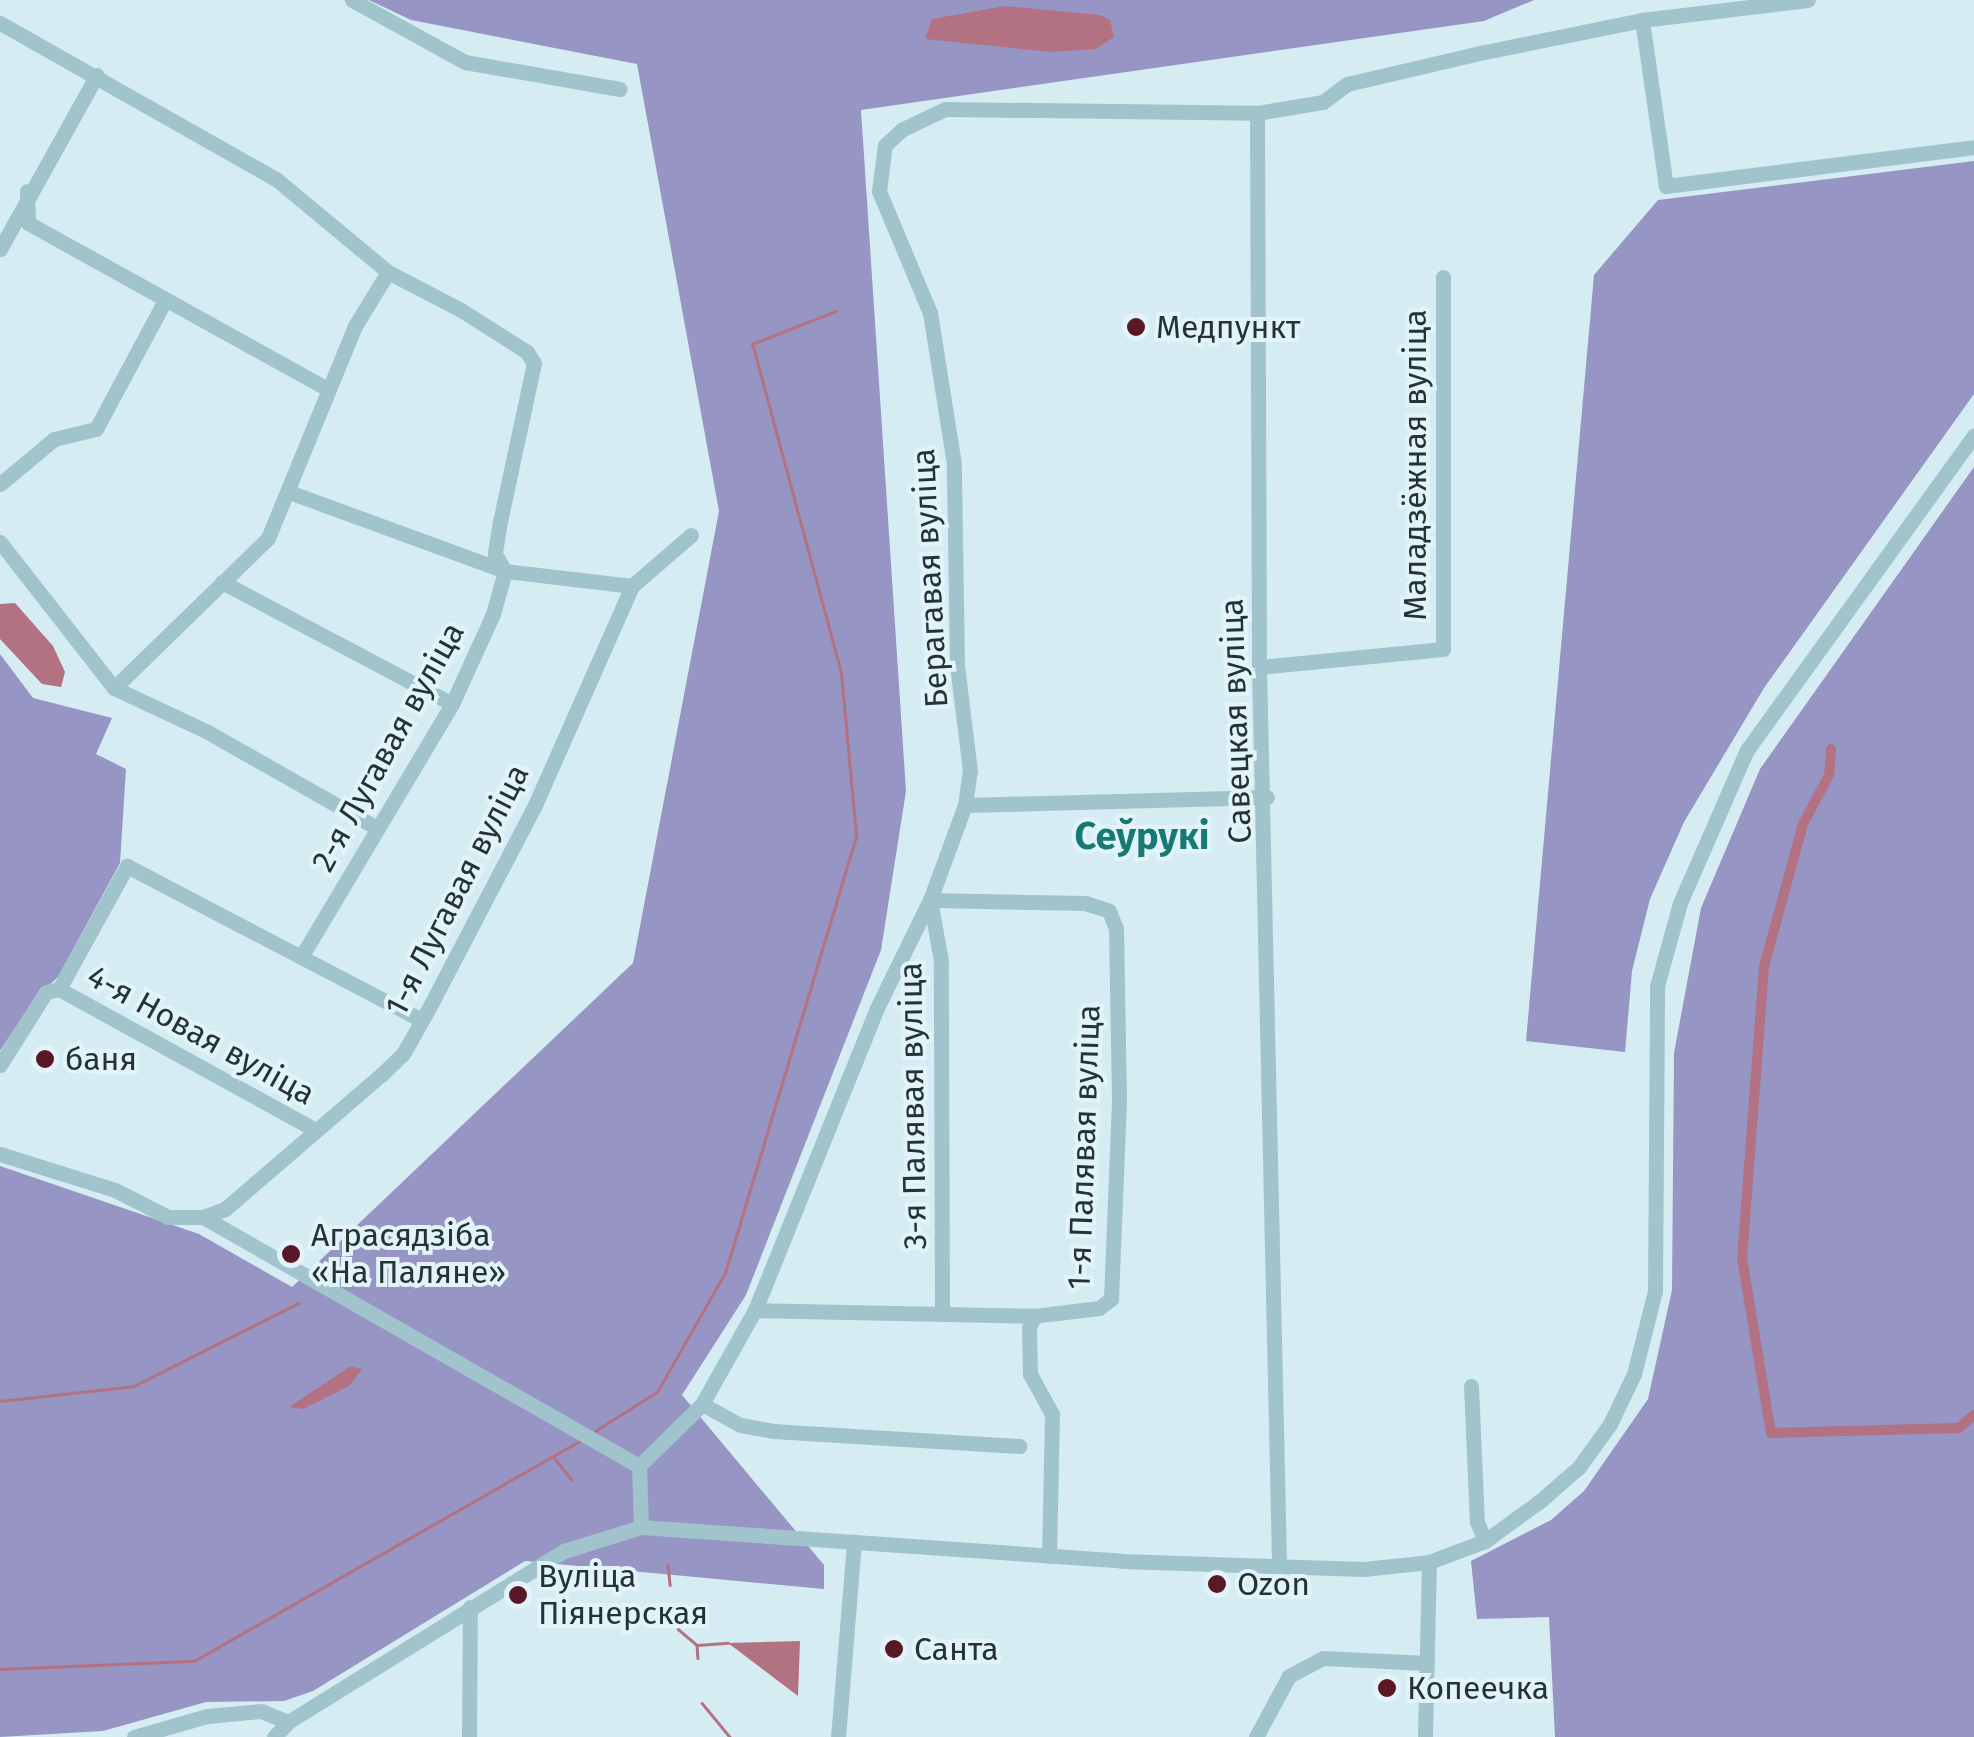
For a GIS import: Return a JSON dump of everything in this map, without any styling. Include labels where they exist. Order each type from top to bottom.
[{"type":"street","points":[[352,0],[465,62],[620,89]]},
{"type":"street","points":[[1257,113],[1323,102],[1348,84],[1484,52],[1642,20],[1808,0]]},
{"type":"street","points":[[1642,20],[1666,186],[1974,147]]},
{"type":"street","name":"2-я Лугавая вуліца","points":[[0,23],[276,179],[388,272],[477,320],[534,363],[495,554],[505,570],[452,704],[302,954]]},
{"type":"street","points":[[0,250],[27,191],[97,75]]},
{"type":"street","name":"Берагавая вуліца","points":[[964,805],[970,771],[957,665],[954,464],[930,312],[879,190],[884,146],[903,128],[945,109],[1257,113]]},
{"type":"street","name":"Савецкая вуліца","points":[[1257,113],[1260,666],[1267,797],[1279,1565]]},
{"type":"street","points":[[27,191],[28,223],[164,302],[328,389]]},
{"type":"street","points":[[114,688],[268,538],[355,326],[388,272]]},
{"type":"street","name":"Маладзёжная вуліца","points":[[1260,666],[1443,649],[1443,277]]},
{"type":"street","points":[[0,484],[54,438],[96,430],[164,302]]},
{"type":"street","points":[[274,1737],[288,1722],[564,1551],[641,1526],[1049,1556],[1364,1569],[1429,1562],[1485,1541],[1579,1467],[1634,1374],[1656,1291],[1657,986],[1680,903],[1739,767],[1974,434]]},
{"type":"street","points":[[289,492],[505,570],[632,586]]},
{"type":"street","name":"1-я Лугавая вуліца","points":[[203,1216],[224,1209],[403,1054],[535,804],[632,586],[691,535]]},
{"type":"street","points":[[0,542],[114,688],[206,731],[375,827]]},
{"type":"street","points":[[222,582],[452,704]]},
{"type":"street","points":[[641,1526],[639,1466],[702,1404],[755,1310],[876,1010],[930,900],[964,805],[1267,797]]},
{"type":"street","points":[[0,1064],[46,992],[59,989],[126,866],[302,954],[421,1020]]},
{"type":"street","name":"3-я Палявая вуліца","points":[[930,900],[941,961],[942,1312]]},
{"type":"street","name":"1-я Палявая вуліца","points":[[930,900],[1085,903],[1109,911],[1116,928],[1119,1100],[1110,1298],[1098,1308],[1034,1316],[1030,1374],[1052,1414],[1049,1556]]},
{"type":"street","name":"4-я Новая вуліца","points":[[59,989],[316,1130]]},
{"type":"street","points":[[0,1154],[116,1190],[168,1217],[203,1216],[639,1466]]},
{"type":"street","points":[[755,1310],[1034,1316]]},
{"type":"street","points":[[1471,1386],[1476,1522],[1485,1541]]},
{"type":"street","points":[[702,1404],[740,1425],[773,1431],[1020,1446]]},
{"type":"street","points":[[838,1737],[854,1542]]},
{"type":"street","points":[[1425,1737],[1429,1562]]},
{"type":"street","points":[[468,1737],[470,1608]]},
{"type":"street","points":[[1256,1735],[1288,1676],[1323,1658],[1427,1663]]},
{"type":"street","points":[[134,1737],[207,1716],[261,1712],[288,1722]]},
{"type":"shaded area","points":[[369,0],[1534,0],[1484,21],[861,110],[906,791],[881,950],[746,1295],[682,1395],[824,1565],[824,1589],[525,1561],[313,1691],[284,1701],[206,1702],[103,1731],[0,1737],[0,1166],[199,1234],[292,1287],[633,963],[719,511],[637,64],[411,20]]},
{"type":"shaded area","points":[[1005,6],[1100,15],[1110,20],[1114,37],[1096,49],[1051,52],[925,39],[932,19]]},
{"type":"shaded area","points":[[1974,161],[1974,394],[1764,688],[1684,822],[1650,899],[1632,971],[1625,1052],[1526,1041],[1594,275],[1658,200]]},
{"type":"shaded area","points":[[1974,467],[1974,1737],[1555,1737],[1549,1617],[1477,1619],[1471,1561],[1551,1520],[1584,1491],[1648,1399],[1672,1290],[1674,1053],[1701,908],[1760,769]]},
{"type":"shaded area","points":[[15,603],[53,646],[65,672],[61,687],[42,684],[0,639],[0,604]]},
{"type":"shaded area","points":[[0,654],[33,698],[112,718],[96,754],[126,769],[120,863],[58,977],[35,998],[0,1051]]},
{"type":"shaded area","points":[[351,1366],[362,1369],[349,1386],[303,1409],[289,1407]]},
{"type":"shaded area","points":[[800,1641],[798,1696],[728,1643]]},
{"type":"waterway","points":[[595,1431],[657,1392],[725,1273],[856,835],[841,673],[752,344],[836,311]]},
{"type":"waterway","points":[[1831,749],[1829,775],[1803,824],[1764,967],[1742,1258],[1771,1433],[1959,1428],[1974,1415]]},
{"type":"waterway","points":[[0,1401],[134,1386],[298,1303]]},
{"type":"waterway","points":[[0,1669],[194,1661],[580,1441]]},
{"type":"waterway","points":[[555,1459],[572,1480]]},
{"type":"waterway","points":[[668,1565],[670,1585]]},
{"type":"waterway","points":[[678,1629],[697,1645],[728,1643]]},
{"type":"waterway","points":[[697,1645],[698,1658]]},
{"type":"waterway","points":[[702,1703],[730,1737]]},
{"type":"place","name":"Медпункт","points":[[1136,327]]},
{"type":"place","name":"баня","points":[[45,1059]]},
{"type":"place","name":"Аграсядзіба «На Паляне»","points":[[291,1254]]},
{"type":"place","name":"Ozon","points":[[1217,1584]]},
{"type":"place","name":"Вуліца Піянерская","points":[[518,1595]]},
{"type":"place","name":"Санта","points":[[894,1649]]},
{"type":"place","name":"Копеечка","points":[[1387,1688]]},
{"type":"district","name":"Сеўрукі","points":[[1142,837]]}]
